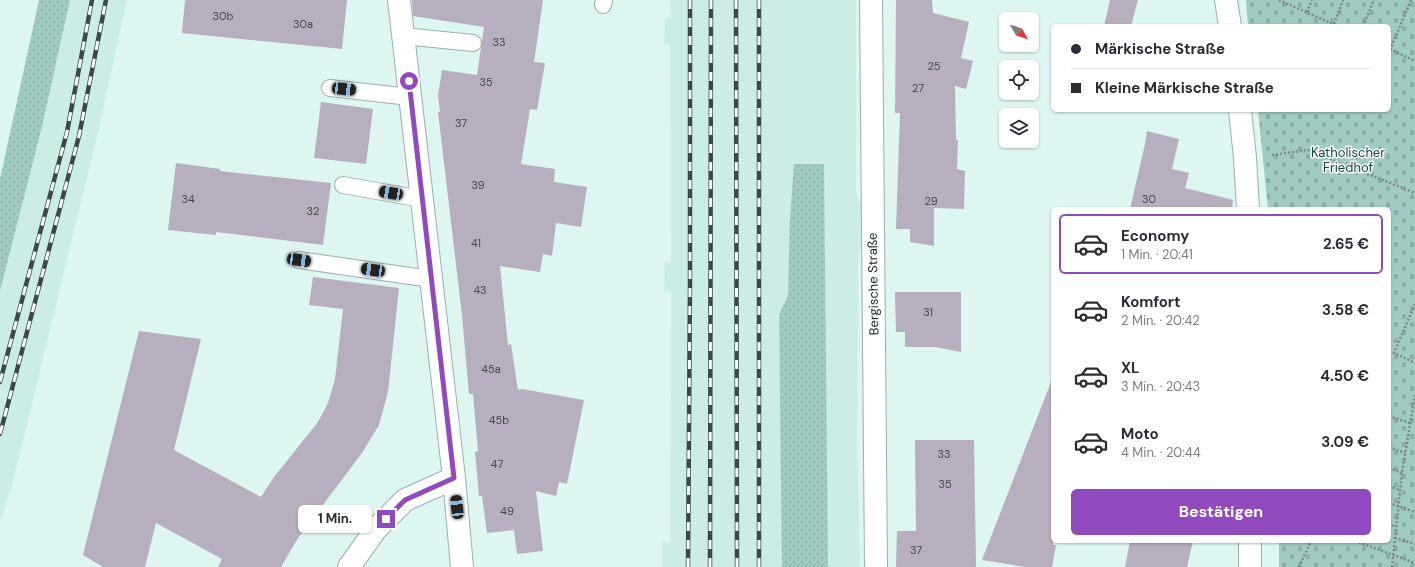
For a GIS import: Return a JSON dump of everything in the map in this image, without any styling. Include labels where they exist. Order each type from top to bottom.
[{"type":"street","points":[[399,0],[454,478],[462,567]]},
{"type":"street","name":"Bergische Straße","points":[[871,0],[876,567]]},
{"type":"street","points":[[1226,0],[1230,24]]},
{"type":"street","points":[[1240,112],[1248,207]]},
{"type":"street","points":[[349,567],[376,528],[405,500],[454,478]]},
{"type":"street","points":[[1250,543],[1250,567]]},
{"type":"lane","points":[[404,36],[473,43]]},
{"type":"lane","points":[[330,88],[410,97]]},
{"type":"lane","points":[[343,185],[422,199]]},
{"type":"lane","points":[[299,260],[431,278]]},
{"type":"path","points":[[1279,0],[1334,24],[1344,0]]},
{"type":"path","points":[[1307,12],[1312,0]]},
{"type":"path","points":[[1365,24],[1374,0]]},
{"type":"path","points":[[1391,47],[1411,0]]},
{"type":"path","points":[[1391,49],[1415,61]]},
{"type":"path","points":[[1245,158],[1308,150],[1415,193]]},
{"type":"path","points":[[1415,304],[1394,352],[1415,363]]},
{"type":"path","points":[[1392,567],[1402,473],[1415,395]]},
{"type":"path","points":[[1391,417],[1410,423]]},
{"type":"path","points":[[1391,448],[1405,453]]},
{"type":"path","points":[[1391,469],[1402,473]]},
{"type":"path","points":[[1391,487],[1400,490]]},
{"type":"path","points":[[1391,504],[1415,512]]},
{"type":"path","points":[[1391,524],[1396,527]]},
{"type":"path","points":[[1391,539],[1415,544]]},
{"type":"path","points":[[1299,567],[1310,543]]},
{"type":"path","points":[[1361,543],[1415,563]]},
{"type":"shaded area","points":[[70,0],[127,0],[96,141],[12,485],[0,522],[0,291],[42,127]]},
{"type":"shaded area","points":[[670,0],[856,0],[856,192],[864,213],[858,263],[857,440],[860,567],[662,567],[662,542],[670,542],[671,293],[664,292],[665,262],[671,263],[670,45],[664,44],[665,18],[671,18]]},
{"type":"green space","points":[[39,0],[70,0],[42,127],[0,291],[0,179]]},
{"type":"green space","name":"Katholischer Friedhof","points":[[1246,0],[1415,0],[1415,567],[1279,567],[1279,543],[1391,543],[1391,207],[1268,207],[1258,112],[1391,112],[1391,24],[1248,24]]},
{"type":"green space","points":[[794,164],[824,164],[828,567],[782,567],[779,315],[788,295],[790,219]]},
{"type":"building","points":[[185,0],[347,0],[342,49],[182,33]]},
{"type":"building","points":[[412,0],[543,0],[534,62],[545,63],[537,110],[530,109],[521,164],[555,169],[554,182],[587,187],[581,227],[556,223],[552,256],[543,254],[540,272],[500,266],[508,345],[511,344],[518,390],[522,389],[584,400],[567,484],[559,482],[556,496],[536,491],[543,551],[517,554],[514,530],[487,533],[482,496],[479,496],[475,452],[478,451],[473,394],[469,394],[462,315],[438,112],[440,112],[438,95],[442,70],[477,75],[484,27],[413,16]]},
{"type":"building","points":[[896,0],[932,0],[933,13],[969,22],[961,58],[973,61],[966,89],[955,86],[956,140],[958,140],[957,169],[965,171],[964,209],[934,208],[934,246],[910,242],[910,229],[896,229],[900,113],[895,113]]},
{"type":"building","points":[[1110,0],[1138,0],[1132,24],[1104,24]]},
{"type":"building","points":[[321,102],[373,109],[366,164],[314,158]]},
{"type":"building","points":[[1147,131],[1179,139],[1172,169],[1189,173],[1185,188],[1233,200],[1232,207],[1130,207]]},
{"type":"building","points":[[176,163],[220,169],[220,171],[331,183],[323,245],[216,232],[216,235],[168,230]]},
{"type":"building","points":[[313,277],[399,288],[388,392],[379,425],[362,453],[298,538],[281,567],[218,567],[222,559],[156,523],[145,567],[103,567],[83,555],[139,331],[201,339],[174,450],[261,497],[274,477],[318,422],[328,403],[335,379],[343,309],[309,305]]},
{"type":"building","points":[[895,292],[961,292],[961,352],[935,347],[905,347],[905,332],[896,332]]},
{"type":"building","points":[[1051,382],[1051,543],[1056,545],[1052,567],[1025,567],[982,560]]},
{"type":"building","points":[[915,440],[974,440],[976,567],[896,567],[897,531],[916,531]]},
{"type":"building","points":[[1130,543],[1193,543],[1187,567],[1125,567]]},
{"type":"railway","points":[[0,382],[67,132],[92,0]]},
{"type":"railway","points":[[0,434],[79,136],[106,0]]},
{"type":"railway","points":[[688,567],[690,0]]},
{"type":"railway","points":[[710,567],[711,0]]},
{"type":"railway","points":[[736,0],[737,567]]},
{"type":"railway","points":[[759,0],[759,567]]},
{"type":"route","points":[[386,519],[405,500],[454,478],[409,81]]}]
